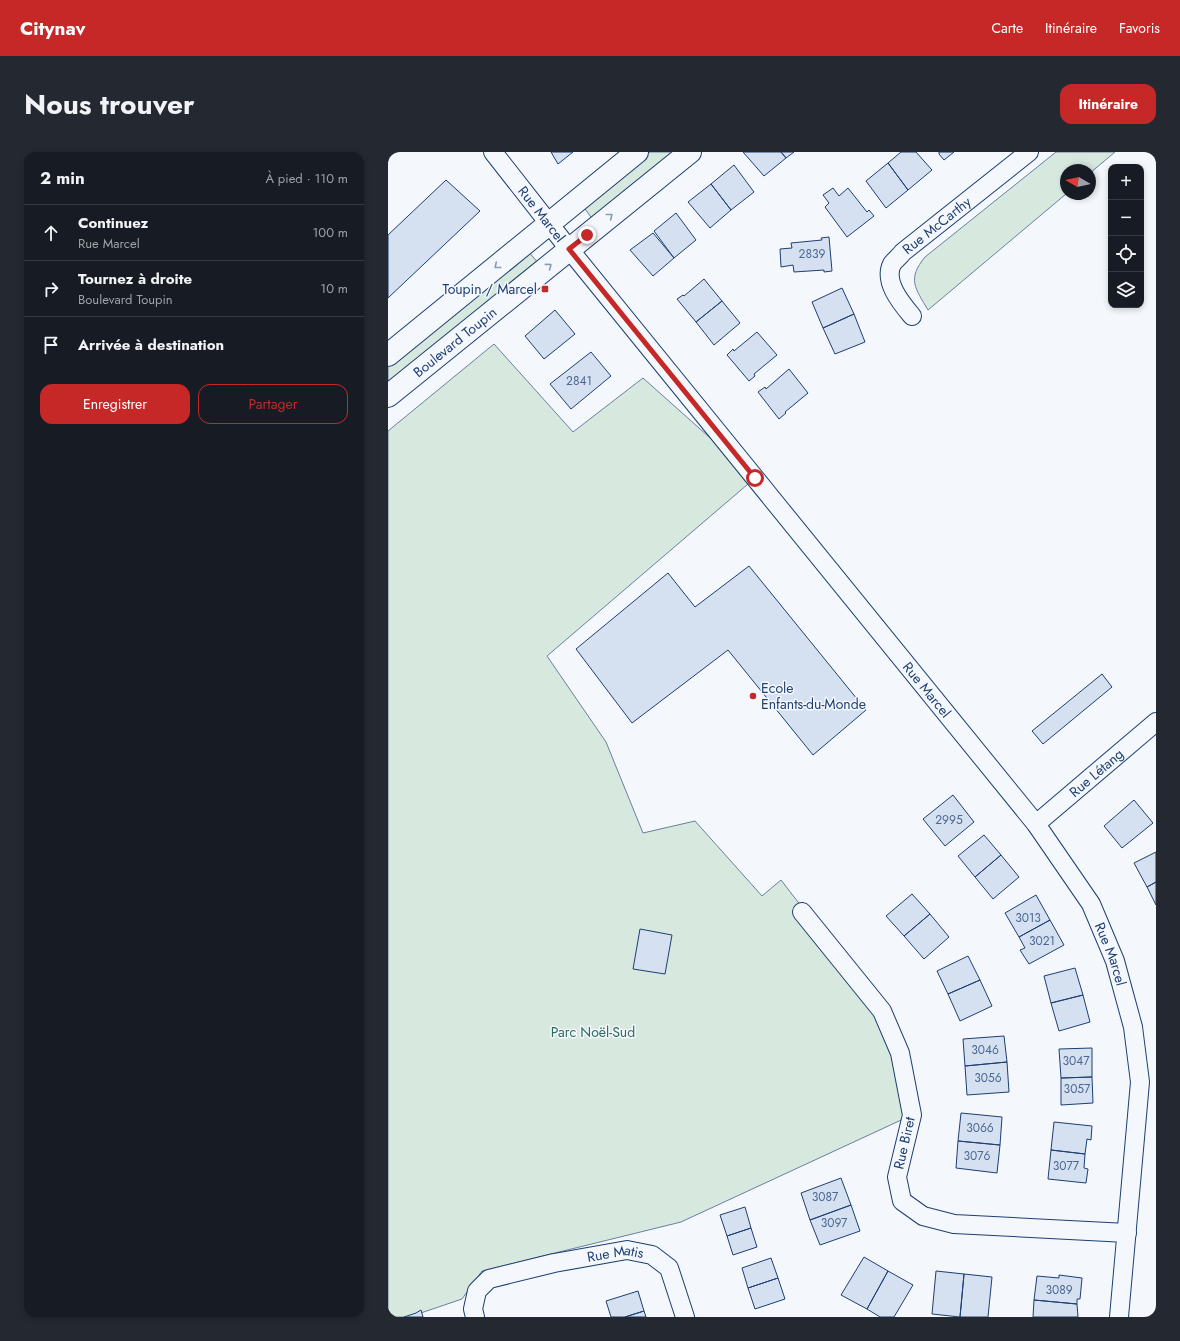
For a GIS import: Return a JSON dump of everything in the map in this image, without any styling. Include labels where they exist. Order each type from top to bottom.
[{"type":"street","name":"Rue Marcel","points":[[492,152],[1036,824],[1091,904],[1115,961],[1133,1027],[1140,1082],[1119,1317]]},
{"type":"street","points":[[388,355],[637,152]]},
{"type":"street","name":"Boulevard Toupin","points":[[388,396],[690,152]]},
{"type":"street","name":"Rue McCarthy","points":[[912,316],[895,295],[891,279],[892,265],[904,252],[1029,152]]},
{"type":"street","name":"Rue Létang","points":[[1036,824],[1156,722]]},
{"type":"street","name":"Rue Biret","points":[[802,912],[882,1011],[900,1053],[912,1115],[896,1177],[902,1201],[922,1216],[954,1224],[1127,1233]]},
{"type":"street","name":"Rue Matis","points":[[475,1317],[473,1308],[477,1291],[489,1279],[554,1263],[627,1250],[652,1255],[669,1268],[685,1317]]},
{"type":"green space","points":[[650,152],[677,152],[593,220],[583,206]]},
{"type":"green space","points":[[1056,152],[1115,152],[1096,168],[1096,164],[1060,164],[1060,199],[928,310],[915,284],[916,271],[925,257]]},
{"type":"green space","points":[[528,251],[539,264],[388,387],[388,365]]},
{"type":"green space","name":"Parc Noël-Sud","points":[[494,344],[573,432],[643,378],[755,478],[547,656],[606,742],[643,833],[695,821],[762,896],[781,880],[879,1007],[912,1115],[681,1222],[482,1271],[462,1299],[409,1317],[388,1317],[388,431]]},
{"type":"building","points":[[551,152],[573,152],[558,164]]},
{"type":"building","points":[[743,152],[781,152],[786,158],[764,176]]},
{"type":"building","points":[[781,152],[794,152],[786,158]]},
{"type":"building","points":[[901,152],[916,152],[932,170],[908,190],[888,163]]},
{"type":"building","points":[[939,152],[954,152],[944,160]]},
{"type":"building","points":[[888,163],[908,190],[886,208],[866,181]]},
{"type":"building","points":[[734,165],[754,192],[731,210],[711,184]]},
{"type":"building","points":[[446,180],[480,211],[388,298],[388,235]]},
{"type":"building","points":[[711,184],[731,210],[710,228],[688,202]]},
{"type":"building","points":[[833,188],[839,196],[848,188],[867,212],[869,210],[874,216],[847,237],[825,207],[829,203],[823,195]]},
{"type":"building","points":[[676,213],[696,240],[674,258],[654,231]]},
{"type":"building","points":[[653,233],[674,258],[653,276],[630,250]]},
{"type":"building","points":[[829,237],[832,271],[824,272],[824,270],[794,272],[793,265],[781,267],[780,249],[792,248],[791,243],[822,240],[821,238]]},
{"type":"building","points":[[704,279],[722,301],[696,322],[677,299],[683,295],[684,296]]},
{"type":"building","points":[[842,288],[854,314],[823,328],[812,302]]},
{"type":"building","points":[[722,301],[740,323],[714,345],[696,322]]},
{"type":"building","points":[[555,310],[575,334],[544,359],[525,336]]},
{"type":"building","points":[[854,314],[865,342],[835,354],[823,328]]},
{"type":"building","points":[[757,332],[777,355],[754,374],[755,376],[749,381],[727,355]]},
{"type":"building","points":[[591,352],[611,376],[571,409],[550,384]]},
{"type":"building","points":[[789,369],[808,393],[785,412],[786,413],[779,419],[758,392],[765,387],[766,389]]},
{"type":"building","points":[[749,566],[866,710],[813,755],[728,650],[632,723],[576,649],[668,573],[695,607]]},
{"type":"building","points":[[1102,674],[1112,687],[1043,744],[1032,731]]},
{"type":"building","points":[[953,795],[974,822],[945,846],[923,819]]},
{"type":"building","points":[[1134,800],[1153,823],[1122,848],[1104,826]]},
{"type":"building","points":[[984,835],[1001,855],[975,877],[958,856]]},
{"type":"building","points":[[1156,852],[1156,882],[1147,887],[1134,863]]},
{"type":"building","points":[[1001,855],[1019,877],[993,899],[975,877]]},
{"type":"building","points":[[1156,882],[1156,905],[1147,887]]},
{"type":"building","points":[[912,894],[930,914],[904,936],[886,916]]},
{"type":"building","points":[[1036,895],[1050,920],[1019,937],[1005,913]]},
{"type":"building","points":[[930,914],[949,937],[924,959],[904,936]]},
{"type":"building","points":[[1050,920],[1064,945],[1029,964],[1020,950],[1025,948],[1019,937]]},
{"type":"building","points":[[640,929],[672,935],[665,974],[633,969]]},
{"type":"building","points":[[968,956],[980,980],[948,994],[937,971]]},
{"type":"building","points":[[1075,968],[1083,995],[1051,1003],[1044,976]]},
{"type":"building","points":[[980,980],[992,1006],[960,1021],[948,994]]},
{"type":"building","points":[[1083,995],[1090,1022],[1059,1031],[1051,1003]]},
{"type":"building","points":[[1004,1036],[1007,1062],[965,1066],[963,1039]]},
{"type":"building","points":[[1092,1048],[1092,1077],[1061,1078],[1059,1049]]},
{"type":"building","points":[[1007,1062],[1009,1092],[967,1095],[965,1066]]},
{"type":"building","points":[[1092,1077],[1093,1103],[1061,1105],[1061,1078]]},
{"type":"building","points":[[961,1113],[1002,1117],[1000,1145],[958,1141]]},
{"type":"building","points":[[1054,1122],[1092,1126],[1091,1140],[1087,1139],[1085,1154],[1051,1150]]},
{"type":"building","points":[[958,1141],[1000,1145],[997,1173],[956,1168]]},
{"type":"building","points":[[1051,1150],[1085,1154],[1084,1168],[1088,1169],[1086,1183],[1048,1179]]},
{"type":"building","points":[[841,1178],[851,1205],[810,1220],[801,1193]]},
{"type":"building","points":[[851,1205],[860,1231],[820,1245],[810,1220]]},
{"type":"building","points":[[745,1207],[751,1228],[727,1236],[720,1215]]},
{"type":"building","points":[[751,1228],[757,1247],[733,1255],[727,1236]]},
{"type":"building","points":[[864,1257],[888,1271],[867,1309],[841,1295]]},
{"type":"building","points":[[771,1258],[778,1278],[748,1288],[742,1268]]},
{"type":"building","points":[[888,1271],[913,1285],[894,1317],[880,1317],[867,1309]]},
{"type":"building","points":[[936,1271],[964,1274],[960,1317],[932,1314]]},
{"type":"building","points":[[964,1274],[992,1277],[988,1317],[960,1317]]},
{"type":"building","points":[[1059,1275],[1082,1278],[1080,1299],[1077,1299],[1077,1304],[1034,1300],[1037,1276],[1059,1278]]},
{"type":"building","points":[[778,1278],[785,1299],[755,1309],[748,1288]]},
{"type":"building","points":[[638,1291],[644,1311],[625,1317],[611,1317],[606,1301]]},
{"type":"building","points":[[1034,1300],[1077,1304],[1078,1317],[1033,1317]]},
{"type":"building","points":[[421,1310],[423,1317],[404,1317],[416,1313]]},
{"type":"building","points":[[644,1311],[646,1317],[625,1317]]},
{"type":"place","name":"Toupin / Marcel","points":[[545,289]]},
{"type":"place","name":"Ecole Enfants-du-Monde","points":[[753,696]]},
{"type":"route","points":[[587,235],[569,249],[755,478]]}]
